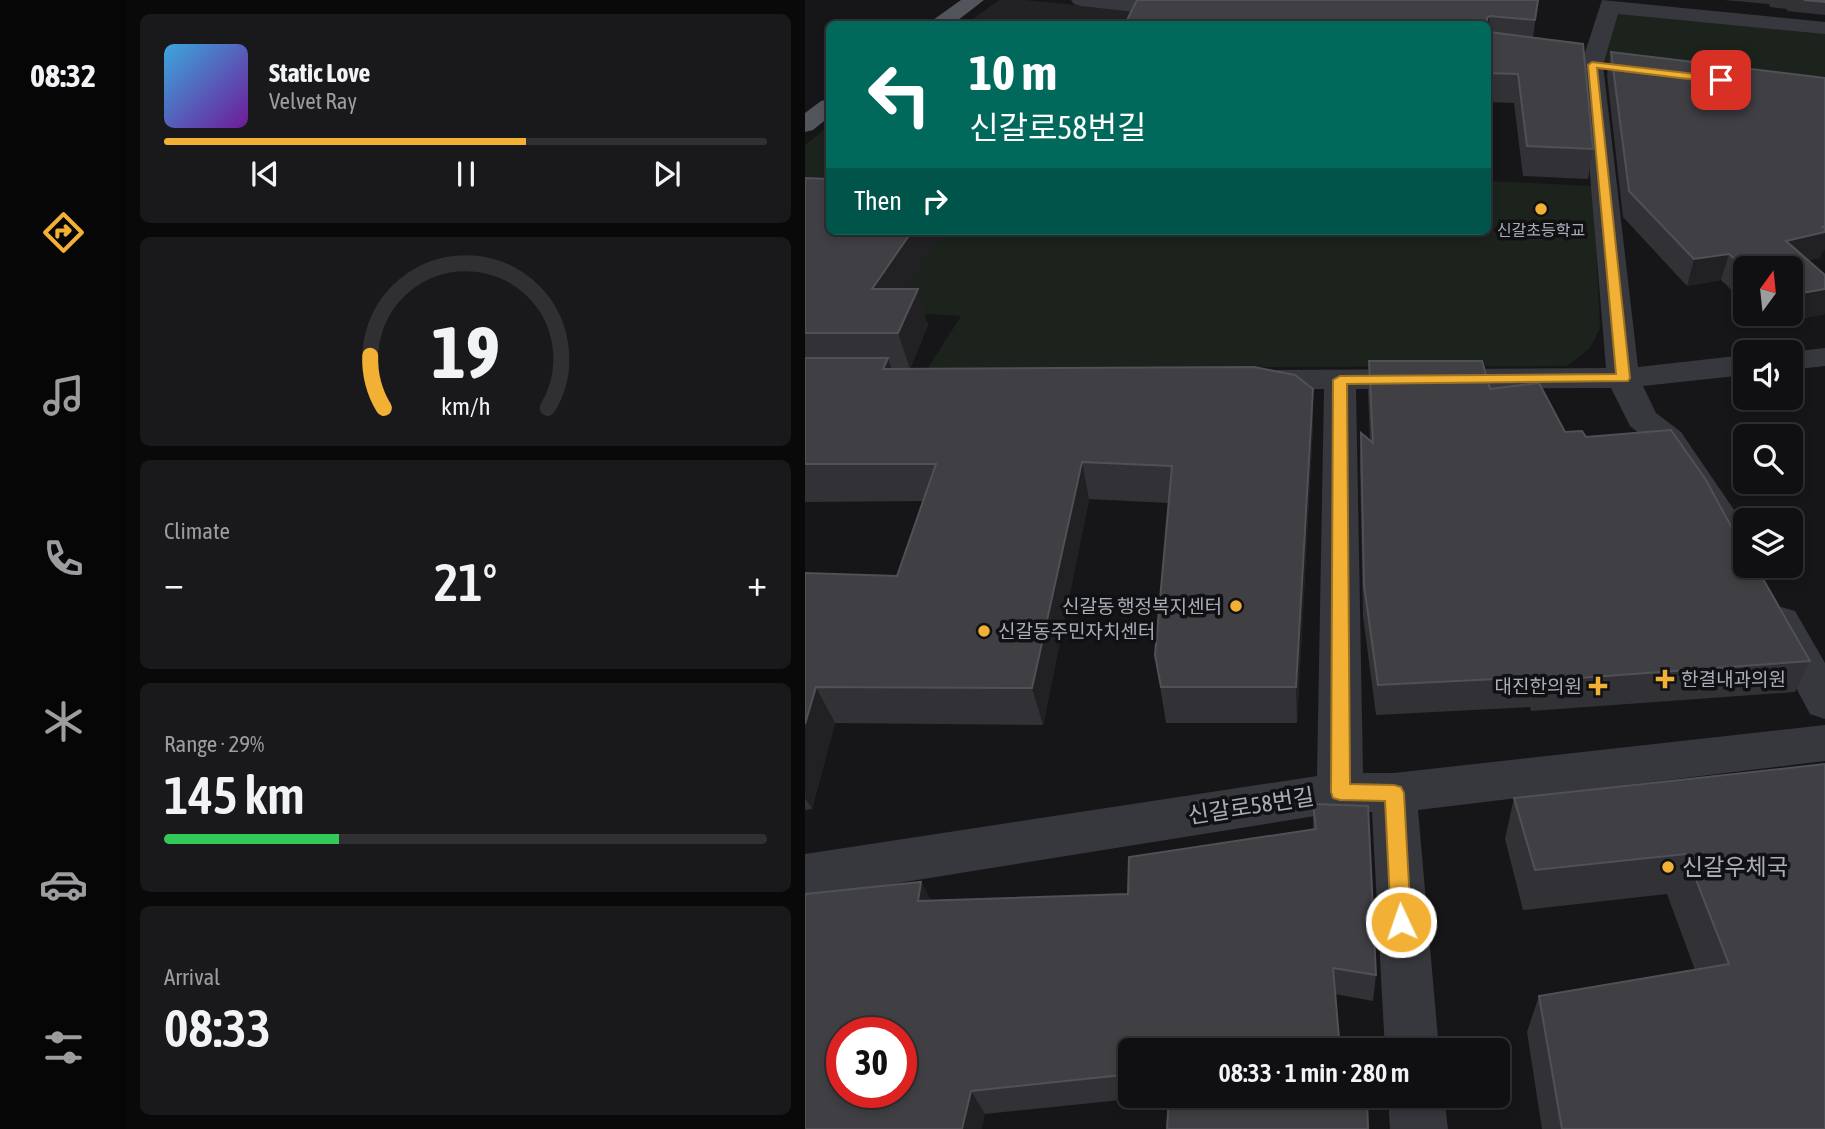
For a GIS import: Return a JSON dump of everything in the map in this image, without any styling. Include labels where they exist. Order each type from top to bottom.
[{"type":"main road","points":[[944,21],[974,0]]},
{"type":"main road","points":[[805,125],[826,109]]},
{"type":"street","points":[[1081,0],[1266,21]]},
{"type":"street","points":[[1257,20],[1271,0]]},
{"type":"street","points":[[1733,538],[1669,440],[1641,419],[1623,378],[1579,63],[1611,4],[1825,28]]},
{"type":"street","points":[[1579,63],[1620,68]]},
{"type":"street","points":[[1803,359],[1825,357]]},
{"type":"street","points":[[1217,380],[1623,378],[1733,366]]},
{"type":"street","points":[[1340,380],[1340,792]]},
{"type":"street","points":[[1755,578],[1825,702]]},
{"type":"street","name":"신갈로58번길","points":[[805,876],[1340,792],[1394,793],[1825,743]]},
{"type":"street","points":[[1394,793],[1411,1038]]},
{"type":"street","points":[[1417,1108],[1419,1129]]},
{"type":"shaded area","points":[[999,0],[1026,0],[1228,21],[970,21]]},
{"type":"shaded area","points":[[1618,12],[1825,31],[1825,85],[1601,61]]},
{"type":"shaded area","name":"신갈초등학교","points":[[826,128],[826,235],[1491,235],[1491,181],[1593,186],[1600,328],[1590,348],[1567,366],[928,368],[961,316],[805,307],[805,145]]},
{"type":"building","points":[[1137,0],[1538,0],[1535,20],[1490,16],[1487,21],[1126,21]]},
{"type":"building","points":[[1491,32],[1583,44],[1593,149],[1527,146],[1518,74],[1491,73]]},
{"type":"building","points":[[1611,52],[1825,78],[1825,232],[1786,241],[1825,275],[1825,289],[1803,293],[1803,256],[1733,258],[1729,254],[1694,259],[1629,191]]},
{"type":"building","points":[[805,178],[826,179],[826,235],[909,235],[872,289],[918,289],[898,333],[805,333]]},
{"type":"building","points":[[805,358],[888,358],[883,369],[1254,367],[1295,375],[1313,389],[1296,687],[1161,687],[1155,655],[1172,466],[1082,462],[1032,688],[816,687],[805,724],[805,573],[897,576],[936,464],[805,464]]},
{"type":"building","points":[[1369,361],[1482,361],[1490,389],[1539,383],[1565,432],[1582,431],[1586,437],[1671,430],[1706,480],[1733,530],[1733,578],[1762,578],[1810,661],[1538,681],[1537,677],[1378,685],[1364,585],[1361,433],[1373,443]]},
{"type":"building","points":[[1825,764],[1825,1129],[1562,1129],[1539,996],[1729,964],[1686,854],[1535,870],[1514,798]]},
{"type":"building","points":[[1313,804],[1368,806],[1376,975],[1333,968],[1339,1038],[1118,1038],[1118,1075],[971,1091],[962,1129],[805,1129],[805,894],[921,882],[918,901],[1128,894],[1129,857],[1316,829]]},
{"type":"building","points":[[1168,1108],[1367,1108],[1368,1129],[1167,1129]]},
{"type":"place","name":"신갈초등학교","points":[[1541,209]]},
{"type":"place","name":"신갈동 행정복지센터","points":[[1236,606]]},
{"type":"place","name":"신갈동주민자치센터","points":[[984,631]]},
{"type":"place","name":"한결내과의원","points":[[1665,679]]},
{"type":"place","name":"대진한의원","points":[[1598,686]]},
{"type":"place","name":"신갈우체국","points":[[1668,867]]},
{"type":"route","points":[[1401,922],[1394,793],[1340,792],[1340,380],[1623,378],[1592,65],[1721,80]]}]
